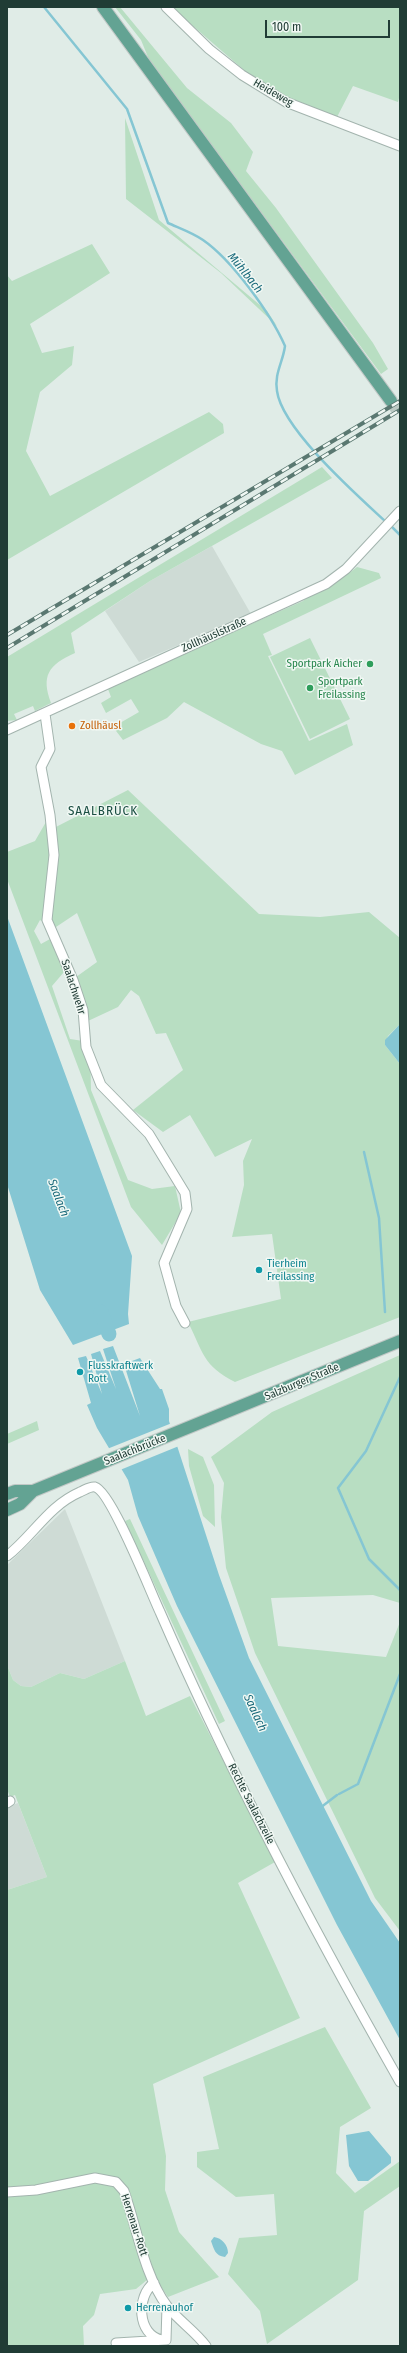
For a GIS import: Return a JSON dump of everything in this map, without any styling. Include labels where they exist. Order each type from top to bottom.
[{"type":"main road","points":[[103,7],[391,400]]},
{"type":"main road","name":"Salzburger Straße","points":[[204,1422],[400,1341]]},
{"type":"main road","name":"Saalachbrücke","points":[[33,1491],[204,1422]]},
{"type":"main road","points":[[7,1494],[15,1491],[33,1491]]},
{"type":"main road","points":[[7,1510],[20,1504],[33,1491]]},
{"type":"street","name":"Heideweg","points":[[166,7],[210,49],[242,75],[286,102],[400,146]]},
{"type":"street","name":"Zollhäuslstraße","points":[[7,730],[45,714],[326,584],[346,569],[397,514]]},
{"type":"street","name":"Saalachwehr","points":[[45,714],[50,749],[41,767],[50,815],[54,855],[47,920],[73,980],[83,1010],[86,1047],[101,1084],[149,1134],[185,1193],[187,1209],[164,1263],[176,1306],[185,1323]]},
{"type":"street","name":"Rechte Saalachzeile","points":[[7,1556],[55,1508],[70,1496],[88,1488],[95,1487],[101,1491],[119,1519],[181,1661],[260,1824],[400,2082]]},
{"type":"street","name":"Herrenau-Rott","points":[[7,2192],[36,2190],[95,2178],[116,2182],[124,2191],[154,2283],[168,2306],[206,2346]]},
{"type":"street","points":[[154,2283],[150,2286],[143,2301],[142,2320],[150,2335],[155,2338],[166,2340]]},
{"type":"street","points":[[166,2340],[168,2306]]},
{"type":"street","points":[[116,2343],[166,2340]]},
{"type":"shaded area","points":[[212,546],[251,614],[139,662],[105,611],[150,581]]},
{"type":"shaded area","points":[[65,1509],[125,1661],[84,1679],[60,1673],[31,1687],[21,1686],[13,1680],[7,1665],[7,1565]]},
{"type":"shaded area","points":[[18,1803],[47,1877],[7,1890],[7,1807]]},
{"type":"green space","points":[[115,7],[120,7],[187,88],[231,123],[253,152],[246,171],[276,208],[373,343],[388,369],[381,374],[150,62],[141,40]]},
{"type":"green space","points":[[171,7],[400,7],[400,94],[398,102],[353,86],[336,119],[288,98],[245,71]]},
{"type":"green space","points":[[125,118],[159,220],[267,311],[277,326],[221,273],[126,199]]},
{"type":"green space","points":[[92,244],[110,273],[30,324],[42,353],[74,346],[72,365],[40,392],[26,451],[50,496],[209,412],[223,424],[224,433],[7,560],[7,275],[12,281]]},
{"type":"green space","points":[[322,467],[332,478],[150,581],[71,633],[75,653],[58,662],[49,672],[47,678],[48,694],[51,703],[35,711],[33,706],[14,714],[17,720],[7,721],[7,657]]},
{"type":"green space","points":[[357,567],[379,573],[381,578],[263,634],[272,655],[268,656],[309,741],[347,724],[353,745],[295,775],[282,751],[261,744],[184,702],[167,718],[123,740],[113,727],[139,712],[131,699],[106,713],[101,703],[111,697],[108,689],[153,667],[303,601],[316,591],[351,572]]},
{"type":"green space","name":"Sportpark Freilassing","points":[[310,638],[350,719],[310,739],[270,657]]},
{"type":"green space","points":[[128,790],[259,914],[320,917],[369,912],[400,938],[400,1024],[388,1036],[385,1045],[400,1064],[400,1317],[235,1382],[224,1376],[210,1364],[201,1350],[188,1322],[281,1299],[272,1234],[232,1237],[244,1185],[243,1161],[252,1139],[215,1157],[190,1115],[163,1132],[133,1110],[183,1070],[166,1033],[156,1034],[139,996],[131,990],[118,1007],[88,1021],[76,977],[97,962],[77,913],[53,929],[40,920],[34,931],[41,944],[50,939],[64,972],[52,986],[70,1039],[90,1042],[91,1090],[128,1180],[152,1189],[175,1186],[181,1213],[162,1245],[131,1207],[7,879],[7,852],[35,841],[50,815],[52,829]]},
{"type":"green space","points":[[400,1355],[400,1603],[373,1595],[271,1598],[278,1646],[386,1657],[400,1622],[400,1931],[375,1898],[255,1653],[226,1568],[221,1517],[224,1483],[211,1457],[272,1412]]},
{"type":"green space","points":[[37,1421],[39,1430],[7,1444],[7,1434]]},
{"type":"green space","points":[[188,1449],[203,1457],[214,1485],[215,1527],[203,1516],[189,1466]]},
{"type":"green space","points":[[130,1519],[225,1721],[219,1724],[125,1521]]},
{"type":"green space","points":[[125,1661],[146,1716],[190,1696],[275,1862],[238,1883],[300,2018],[153,2084],[166,2156],[165,2190],[179,2232],[219,2277],[168,2297],[153,2275],[136,2289],[100,2294],[94,2315],[83,2326],[84,2346],[7,2346],[7,1890],[47,1877],[15,1795],[10,1797],[7,1789],[7,1665],[13,1680],[21,1686],[31,1687],[60,1673],[84,1679]]},
{"type":"green space","points":[[325,2027],[371,2108],[340,2127],[336,2173],[355,2193],[400,2161],[400,2186],[364,2211],[358,2280],[267,2344],[260,2311],[228,2274],[239,2238],[277,2235],[274,2194],[236,2197],[197,2167],[197,2152],[219,2149],[203,2077]]},
{"type":"water","points":[[7,916],[132,1256],[128,1314],[129,1324],[73,1345],[40,1290],[7,1184]]},
{"type":"water","points":[[400,1024],[400,1064],[385,1045],[385,1040]]},
{"type":"water","points":[[113,1346],[140,1416],[124,1364],[140,1358],[160,1389],[162,1389],[169,1409],[169,1421],[219,1575],[249,1658],[371,1901],[400,1943],[400,2040],[337,1925],[177,1606],[138,1516],[128,1480],[97,1428],[87,1405],[91,1403],[78,1358],[86,1356],[102,1394],[91,1354],[100,1351],[116,1389],[103,1349]]},
{"type":"water","points":[[369,2131],[391,2157],[391,2163],[368,2181],[358,2181],[349,2166],[346,2135]]},
{"type":"water","points":[[214,2237],[222,2240],[226,2245],[228,2253],[225,2257],[215,2252],[211,2241]]},
{"type":"pier","points":[[172,1423],[179,1446],[120,1470],[107,1449]]},
{"type":"waterway","name":"Mühlbach","points":[[44,7],[127,109],[168,223],[203,240],[226,260],[250,288],[279,333],[285,346],[276,385],[282,406],[292,424],[322,461],[386,522]]},
{"type":"waterway","name":"Mühlbach","points":[[390,525],[400,535]]},
{"type":"waterway","points":[[364,1152],[379,1218],[385,1312]]},
{"type":"waterway","name":"Saalach","points":[[101,1312],[109,1334]]},
{"type":"waterway","points":[[400,1377],[366,1451],[338,1488],[369,1559],[400,1590]]},
{"type":"waterway","points":[[339,1794],[358,1784],[400,1674]]},
{"type":"waterway","points":[[320,1808],[337,1795]]},
{"type":"tunnel","points":[[391,401],[400,415]]},
{"type":"railway","points":[[7,635],[400,401]]},
{"type":"railway","points":[[7,648],[400,410]]},
{"type":"place","name":"Sportpark Aicher","points":[[370,664]]},
{"type":"place","name":"Sportpark Freilassing","points":[[310,688]]},
{"type":"place","name":"Zollhäusl","points":[[72,726]]},
{"type":"place","name":"Tierheim Freilassing","points":[[259,1270]]},
{"type":"place","name":"Flusskraftwerk Rott","points":[[80,1372]]},
{"type":"place","name":"Herrenauhof","points":[[128,2308]]},
{"type":"district","name":"SAALBRÜCK","points":[[103,811]]}]
